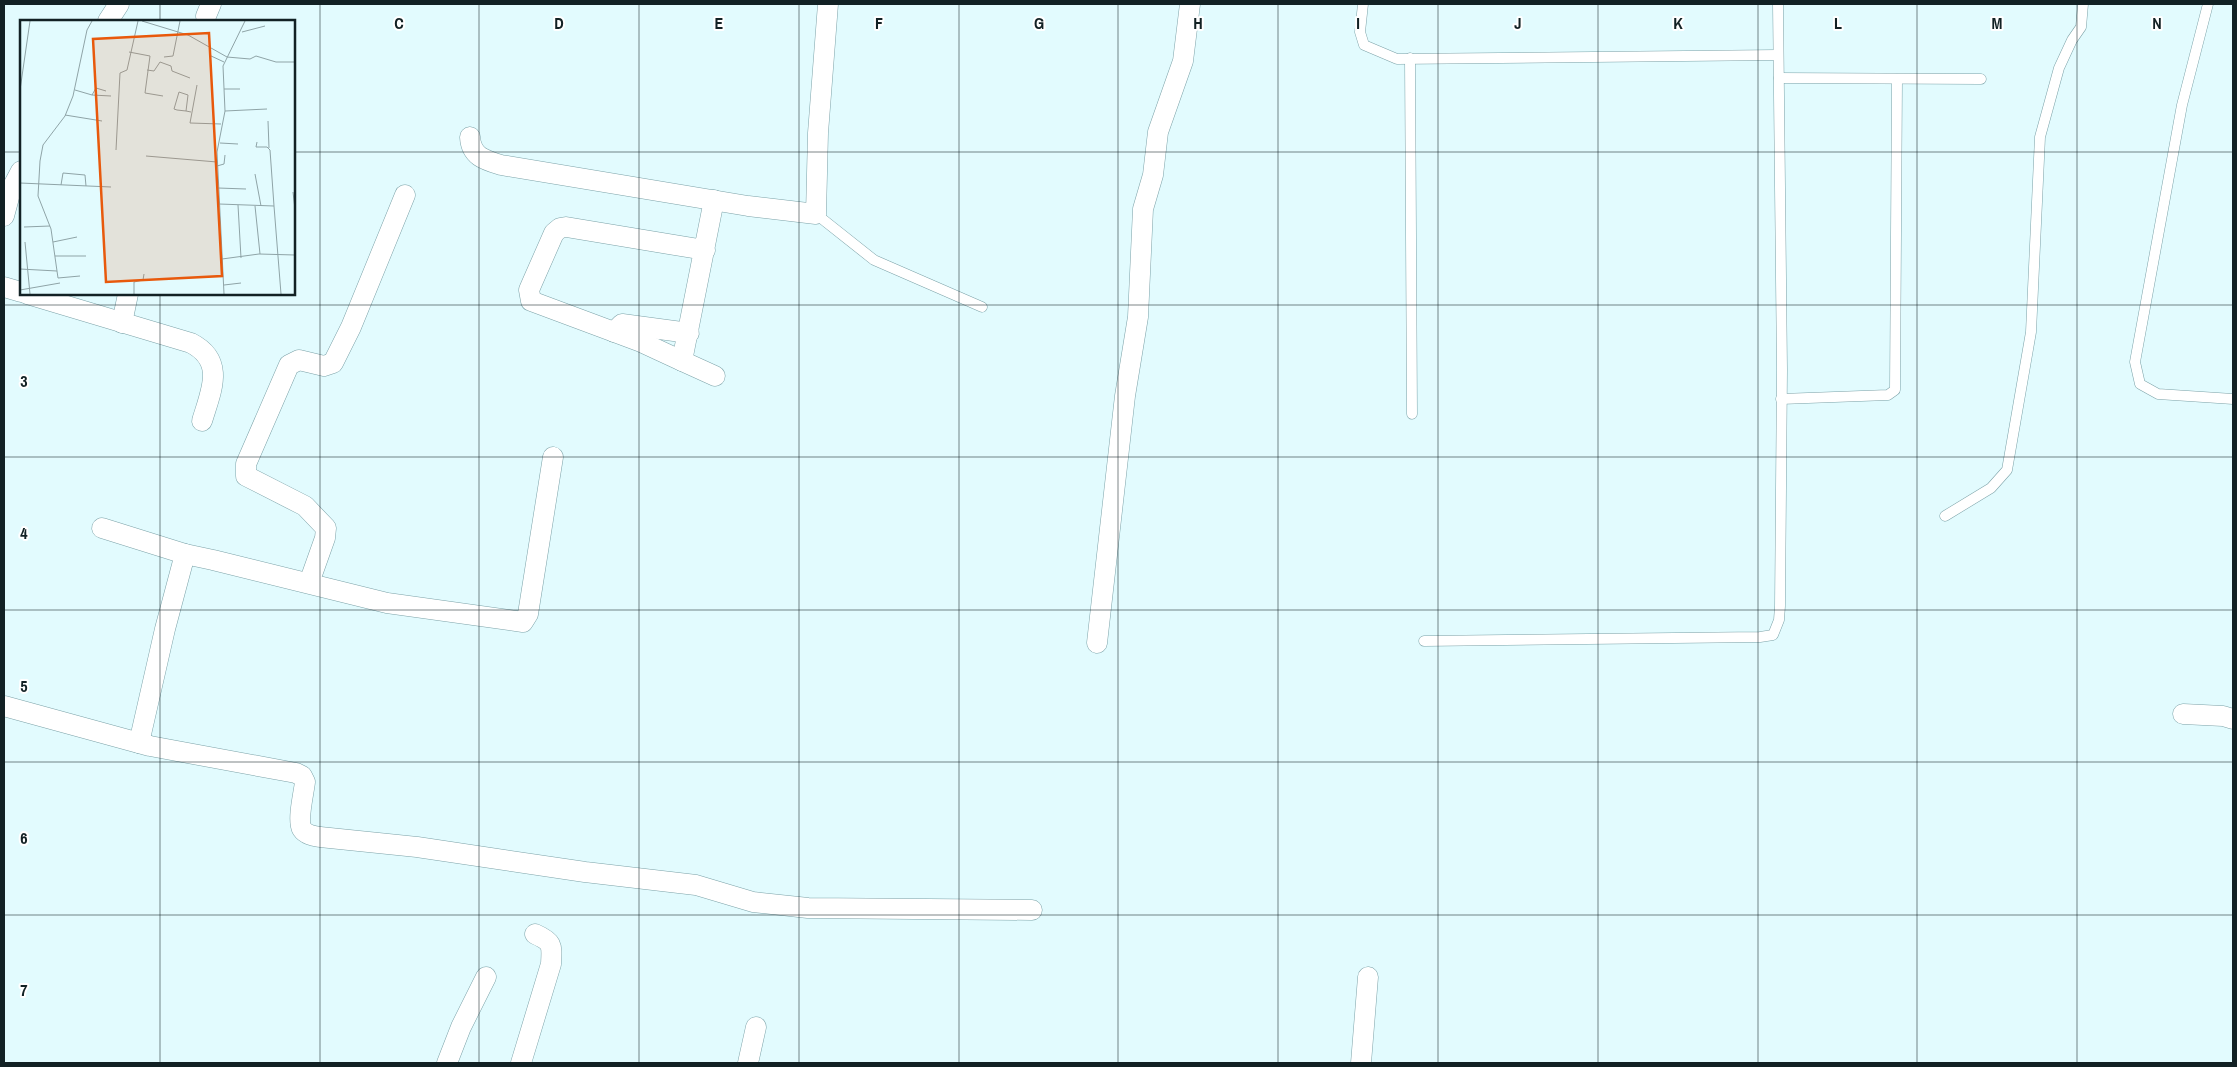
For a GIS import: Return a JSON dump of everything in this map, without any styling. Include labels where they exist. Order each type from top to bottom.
[{"type":"street","points":[[109,20],[119,4]]},
{"type":"street","points":[[470,137],[470,146],[474,154],[501,165],[714,200],[816,214],[818,133],[828,4]]},
{"type":"street","points":[[1098,643],[1125,396],[1138,317],[1144,209],[1153,175],[1158,132],[1183,61],[1190,4]]},
{"type":"street","points":[[9,204],[20,174]]},
{"type":"street","points":[[310,583],[325,538],[326,528],[305,506],[246,476],[246,464],[289,364],[299,360],[324,366],[333,363],[351,327],[405,195]]},
{"type":"street","points":[[682,361],[714,200]]},
{"type":"street","points":[[705,250],[566,227],[560,228],[554,233],[529,294],[531,301],[614,332],[715,376]]},
{"type":"street","points":[[4,287],[20,292]]},
{"type":"street","points":[[31,295],[191,343],[202,348],[211,360],[213,372],[213,386],[202,421]]},
{"type":"street","points":[[122,322],[128,295]]},
{"type":"street","points":[[614,332],[622,324],[689,333]]},
{"type":"street","points":[[102,528],[185,554],[387,603],[523,622],[528,614],[553,457]]},
{"type":"street","points":[[139,743],[164,629],[185,554]]},
{"type":"street","points":[[4,706],[139,743],[296,773],[302,776],[305,782],[300,821],[302,829],[310,835],[320,838],[417,847],[585,872],[696,885],[753,902],[808,908],[1032,910]]},
{"type":"street","points":[[2183,714],[2223,716],[2233,719]]},
{"type":"street","points":[[521,1063],[551,964],[552,948],[548,940],[535,934]]},
{"type":"street","points":[[447,1063],[461,1027],[486,977]]},
{"type":"street","points":[[1361,1063],[1368,977]]},
{"type":"street","points":[[748,1063],[756,1027]]},
{"type":"lane","points":[[1363,4],[1360,32],[1364,45],[1397,58],[1777,54]]},
{"type":"lane","points":[[1424,640],[1760,637],[1773,635],[1779,620],[1780,606],[1782,399],[1779,78],[1777,54],[1778,4]]},
{"type":"lane","points":[[1945,516],[1991,488],[2007,470],[2031,332],[2040,137],[2059,68],[2072,40],[2081,27],[2083,4]]},
{"type":"lane","points":[[2208,4],[2182,105],[2135,362],[2140,384],[2158,394],[2233,399]]},
{"type":"lane","points":[[1410,58],[1412,414]]},
{"type":"lane","points":[[1779,78],[1981,79]]},
{"type":"lane","points":[[1782,399],[1888,395],[1895,390],[1897,79]]},
{"type":"lane","points":[[816,214],[874,260],[982,307]]}]
